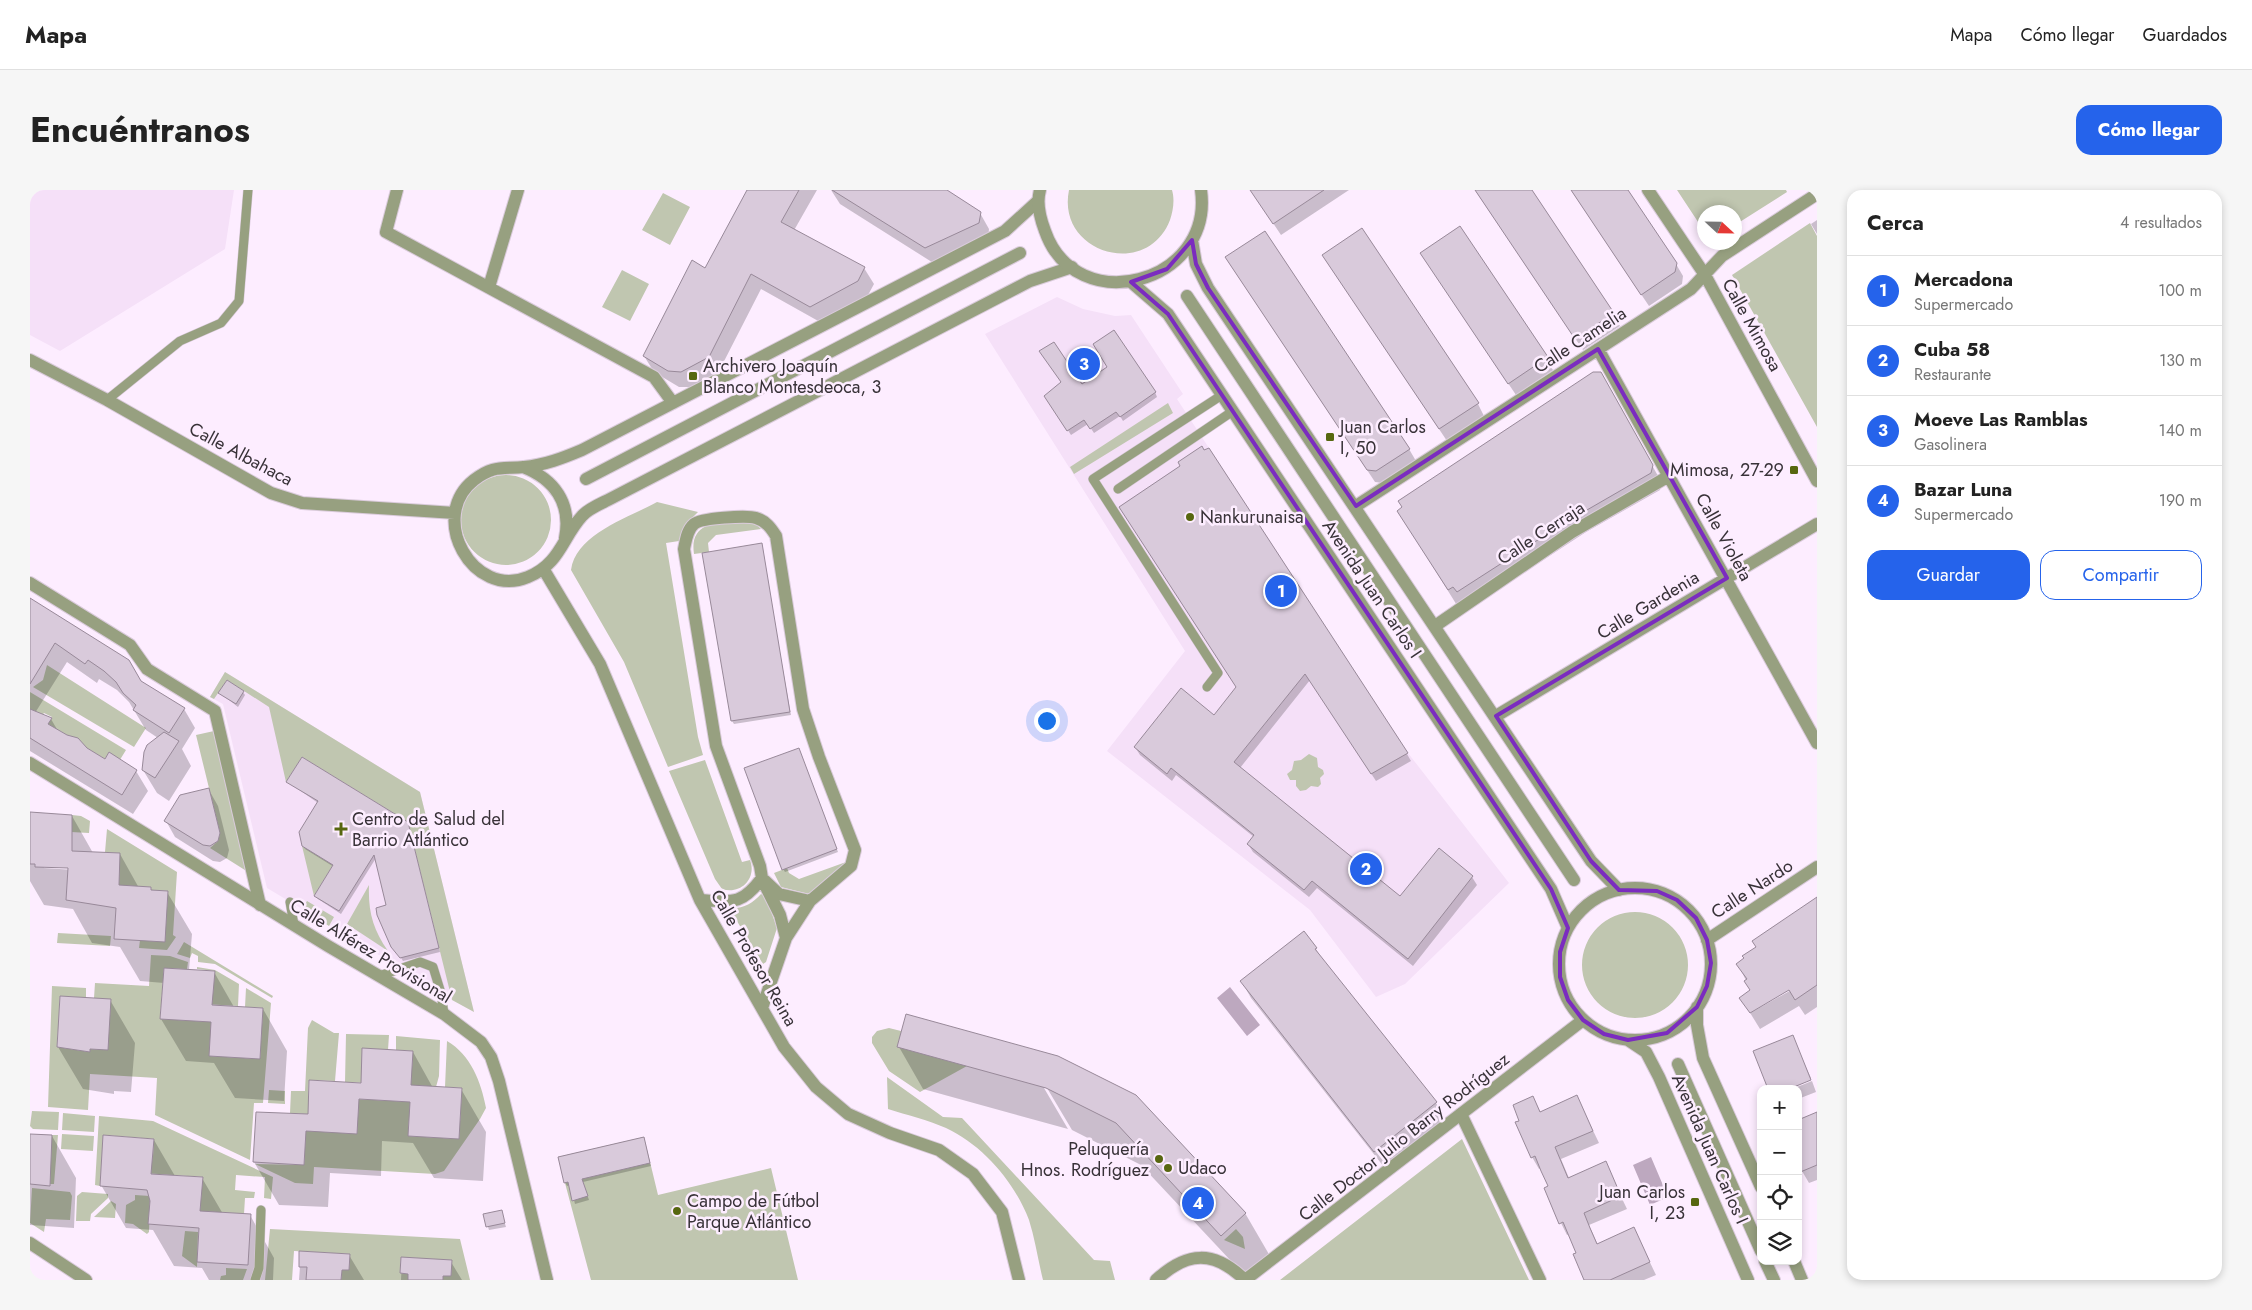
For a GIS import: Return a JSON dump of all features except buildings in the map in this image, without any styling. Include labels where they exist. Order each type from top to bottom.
[{"type":"street","points":[[397,190],[386,232],[654,376],[673,403]]},
{"type":"street","points":[[489,287],[518,190]]},
{"type":"street","name":"Calle Mimosa","points":[[1648,190],[1705,274],[1817,481]]},
{"type":"street","points":[[1038,194],[1041,220],[1047,238],[1058,254],[1072,267],[1090,277],[1110,282],[1131,282],[1150,277],[1167,269],[1181,256],[1192,240],[1202,212],[1204,192]]},
{"type":"street","points":[[1038,194],[1005,231],[558,461],[523,467],[505,466],[487,471],[472,481],[461,496],[455,513],[454,532],[461,550],[472,566],[489,576],[507,580],[526,578],[544,570],[556,558],[564,542],[583,514],[1030,281],[1072,267]]},
{"type":"street","name":"Calle Camelia","points":[[1356,506],[1691,289],[1722,256],[1817,194]]},
{"type":"street","name":"Avenida Juan Carlos I","points":[[1192,240],[1196,264],[1208,288],[1356,506],[1592,861],[1620,890]]},
{"type":"street","points":[[586,479],[1020,253]]},
{"type":"street","name":"Avenida Juan Carlos I","points":[[1131,282],[1168,314],[1551,888],[1568,928]]},
{"type":"street","name":"Avenida Juan Carlos I","points":[[1187,296],[1574,880]]},
{"type":"street","name":"Calle Violeta","points":[[1598,349],[1817,743]]},
{"type":"street","name":"Calle Albahaca","points":[[30,360],[107,400],[271,493],[302,503],[455,513]]},
{"type":"street","points":[[523,467],[538,473],[551,482],[561,495],[566,510],[568,527],[564,542]]},
{"type":"street","name":"Calle Cerraja","points":[[1435,626],[1572,532],[1669,476]]},
{"type":"street","points":[[762,1008],[786,938],[810,901],[851,866],[855,850],[819,757],[803,709],[776,536],[767,523],[755,517],[704,520],[694,524],[687,534],[684,549],[716,746],[760,866],[762,878],[780,915],[786,938]]},
{"type":"street","name":"Calle Gardenia","points":[[1496,716],[1817,524]]},
{"type":"street","name":"Calle Profesor Reina","points":[[544,570],[600,664],[700,900],[784,1047],[816,1087],[848,1114],[890,1133],[939,1150],[973,1174],[1002,1212],[1019,1280]]},
{"type":"street","points":[[30,583],[130,645],[147,669],[214,711],[260,904]]},
{"type":"street","name":"Calle Alférez Provisional","points":[[30,763],[294,925],[444,1014],[481,1042],[490,1057],[499,1082],[547,1280]]},
{"type":"street","name":"Calle Nardo","points":[[1707,940],[1817,867]]},
{"type":"street","points":[[700,900],[731,902],[748,896],[762,878]]},
{"type":"street","points":[[762,878],[779,894],[810,901]]},
{"type":"street","points":[[1638,888],[1657,891],[1677,900],[1696,918],[1707,940],[1711,963],[1707,986],[1697,1007],[1684,1022],[1667,1033],[1648,1039],[1628,1040],[1604,1034],[1582,1020],[1568,1000],[1560,977],[1560,952],[1568,928],[1581,910],[1599,897],[1620,890],[1638,888]]},
{"type":"street","name":"Avenida Juan Carlos I","points":[[1697,1007],[1697,1025],[1703,1058],[1757,1178]]},
{"type":"street","name":"Calle Doctor Julio Barry Rodríguez","points":[[1245,1280],[1582,1020]]},
{"type":"street","name":"Avenida Juan Carlos I","points":[[1628,1040],[1646,1052],[1659,1077],[1748,1280]]},
{"type":"street","name":"Avenida Juan Carlos I","points":[[1678,1064],[1757,1242]]},
{"type":"street","points":[[1461,1114],[1540,1280]]},
{"type":"street","points":[[30,1243],[86,1280]]},
{"type":"street","points":[[1156,1280],[1178,1262],[1200,1258],[1222,1263],[1245,1280]]},
{"type":"street","points":[[1767,1265],[1774,1280]]},
{"type":"street","points":[[1796,1265],[1802,1280]]},
{"type":"lane","points":[[107,400],[180,341],[221,323],[240,301],[248,190]]},
{"type":"lane","points":[[1207,687],[1218,673],[1093,479],[1222,395]]},
{"type":"lane","points":[[1118,489],[1232,411]]},
{"type":"lane","points":[[290,902],[294,925]]},
{"type":"lane","points":[[379,976],[420,962],[433,967],[441,993],[444,1014]]},
{"type":"lane","points":[[254,1280],[259,1268],[261,1210]]},
{"type":"highlighted area","points":[[1192,240],[1196,264],[1208,288],[1356,506],[1598,349],[1727,578],[1496,716],[1591,861],[1619,890],[1657,891],[1677,900],[1696,918],[1707,940],[1711,963],[1707,986],[1697,1007],[1667,1033],[1628,1040],[1604,1034],[1583,1020],[1568,1000],[1560,977],[1560,952],[1568,928],[1551,889],[1168,314],[1131,282],[1167,269]]},
{"type":"shaded area","points":[[30,190],[234,190],[225,249],[60,351],[30,335]]},
{"type":"shaded area","points":[[1057,297],[1083,309],[1115,316],[1131,315],[1183,394],[1177,399],[1408,753],[1509,883],[1405,984],[1376,997],[1310,910],[1107,751],[1185,651],[985,334]]},
{"type":"shaded area","name":"Centro de Salud del Barrio Atlántico","points":[[225,672],[420,792],[474,1012],[267,888],[223,704],[210,697]]},
{"type":"shaded area","points":[[1230,987],[1260,1025],[1247,1036],[1217,998]]},
{"type":"shaded area","points":[[1651,1157],[1668,1197],[1650,1205],[1633,1165]]},
{"type":"green space","points":[[1069,190],[1172,190],[1172,213],[1159,239],[1143,249],[1125,253],[1106,251],[1089,243],[1076,230],[1069,212]]},
{"type":"green space","points":[[1677,190],[1786,190],[1787,192],[1742,221],[1742,205],[1697,205],[1697,220]]},
{"type":"green space","points":[[663,193],[690,207],[670,245],[642,230]]},
{"type":"green space","points":[[1810,223],[1817,236],[1817,427],[1732,275]]},
{"type":"green space","points":[[622,270],[649,284],[630,321],[602,307]]},
{"type":"green space","points":[[1168,403],[1173,413],[1074,474],[1070,467]]},
{"type":"green space","points":[[506,475],[523,478],[538,488],[548,503],[551,520],[548,537],[538,552],[523,562],[506,565],[489,562],[474,552],[464,537],[461,520],[464,503],[474,488],[489,478]]},
{"type":"green space","points":[[657,502],[698,512],[686,524],[679,541],[666,543],[698,737],[703,755],[668,767],[624,662],[571,570],[575,557],[582,546],[593,537],[605,528]]},
{"type":"green space","points":[[723,522],[755,523],[761,529],[716,535],[708,543],[709,552],[694,554],[694,542],[697,533],[704,527]]},
{"type":"green space","points":[[47,665],[146,728],[134,747],[33,687],[43,680]]},
{"type":"green space","points":[[225,672],[420,792],[474,1012],[452,1000],[408,822],[302,757],[286,782],[269,707],[227,680],[214,699],[210,697]]},
{"type":"green space","points":[[30,692],[126,750],[118,763],[109,752],[105,759],[83,746],[78,738],[70,737],[48,724],[52,717],[44,713],[41,717],[30,709]]},
{"type":"green space","points":[[214,731],[248,872],[210,848],[218,841],[220,833],[196,735]]},
{"type":"green space","points":[[1309,754],[1317,758],[1318,767],[1323,770],[1324,774],[1320,778],[1321,784],[1318,787],[1311,786],[1306,790],[1300,791],[1296,786],[1296,780],[1290,780],[1287,774],[1292,770],[1294,761],[1301,760]]},
{"type":"green space","points":[[705,760],[742,862],[750,860],[752,867],[746,884],[735,890],[722,889],[715,879],[669,771]]},
{"type":"green space","points":[[72,815],[81,816],[90,821],[89,833],[71,832]]},
{"type":"green space","points":[[107,829],[177,872],[173,935],[176,937],[167,950],[139,948],[140,940],[167,908],[168,891],[151,890],[151,887],[110,888],[111,870],[119,870],[120,854],[105,852]]},
{"type":"green space","points":[[302,846],[333,865],[314,896]]},
{"type":"green space","points":[[846,862],[845,866],[809,894],[781,887],[774,873],[787,868],[789,873],[799,879]]},
{"type":"green space","points":[[369,885],[369,904],[372,920],[388,951],[347,924]]},
{"type":"green space","points":[[761,894],[766,897],[777,928],[766,962],[763,964],[729,908],[739,908],[747,905]]},
{"type":"green space","points":[[307,901],[334,917],[329,926],[302,909]]},
{"type":"green space","points":[[1635,912],[1655,916],[1673,927],[1684,945],[1688,965],[1684,985],[1673,1003],[1655,1014],[1635,1018],[1615,1014],[1597,1003],[1586,985],[1582,965],[1586,945],[1597,927],[1615,916]]},
{"type":"green space","points":[[58,933],[111,936],[110,946],[57,943]]},
{"type":"green space","points":[[184,942],[273,996],[272,998],[215,964],[198,962],[198,956],[192,953],[190,958],[177,954]]},
{"type":"green space","points":[[151,955],[170,956],[188,962],[187,969],[164,968],[160,1019],[219,1022],[210,1056],[260,1059],[261,1042],[254,1024],[262,1025],[263,1008],[245,1007],[246,988],[271,1003],[263,1103],[254,1103],[250,1160],[155,1115],[157,1078],[90,1074],[88,1110],[48,1107],[52,986],[86,988],[86,998],[60,996],[59,1013],[67,1014],[66,1030],[58,1030],[57,1047],[90,1052],[90,1049],[107,1050],[94,998],[95,983],[149,986]]},
{"type":"green space","points":[[197,967],[215,970],[239,984],[238,1006],[205,1004],[213,987],[215,971],[197,969]]},
{"type":"green space","points":[[312,1020],[334,1033],[339,1033],[335,1081],[309,1080],[308,1096],[316,1097],[315,1115],[290,1113],[291,1091],[305,1091],[308,1028]]},
{"type":"green space","points":[[889,1028],[901,1031],[967,1066],[920,1092],[889,1071],[872,1043],[872,1037],[877,1031]]},
{"type":"green space","points":[[346,1034],[389,1035],[388,1050],[368,1083],[345,1082]]},
{"type":"green space","points":[[396,1036],[440,1040],[439,1076],[436,1087],[404,1085],[404,1067],[412,1067],[413,1051],[396,1050]]},
{"type":"green space","points":[[447,1041],[469,1061],[478,1079],[486,1108],[444,1171],[435,1174],[314,1167],[313,1184],[295,1183],[255,1164],[304,1165],[305,1149],[298,1130],[351,1099],[418,1102],[417,1120],[409,1120],[408,1136],[459,1139],[462,1088],[445,1087]]},
{"type":"green space","points":[[887,1077],[943,1117],[962,1118],[1094,1260],[1110,1261],[1115,1280],[1043,1280],[1029,1220],[1023,1206],[1006,1179],[985,1155],[960,1135],[932,1122],[888,1109]]},
{"type":"green space","points":[[269,1090],[285,1091],[285,1104],[268,1103]]},
{"type":"green space","points":[[32,1111],[59,1112],[58,1130],[33,1129],[30,1126]]},
{"type":"green space","points":[[63,1113],[95,1116],[94,1132],[62,1130]]},
{"type":"green space","points":[[99,1116],[153,1121],[273,1177],[271,1199],[264,1198],[265,1177],[236,1175],[235,1190],[255,1192],[254,1198],[245,1198],[244,1214],[192,1211],[203,1177],[143,1173],[144,1155],[153,1156],[154,1139],[104,1135],[100,1186],[95,1185]]},
{"type":"green space","points":[[62,1134],[94,1136],[93,1151],[61,1149]]},
{"type":"green space","points":[[52,1135],[58,1135],[54,1184],[50,1184],[43,1151],[51,1151]]},
{"type":"green space","name":"Campo de Fútbol Parque Atlántico","points":[[644,1137],[658,1195],[771,1168],[798,1280],[591,1280],[558,1157]]},
{"type":"green space","points":[[1462,1139],[1529,1280],[1280,1280]]},
{"type":"green space","points":[[32,1188],[70,1192],[72,1196],[70,1220],[46,1219],[44,1232],[30,1223]]},
{"type":"green space","points":[[82,1192],[108,1194],[108,1198],[91,1214],[90,1221],[76,1221],[77,1196]]},
{"type":"green space","points":[[135,1195],[150,1196],[149,1232],[147,1234],[133,1224],[125,1223],[126,1205],[135,1200]]},
{"type":"green space","points":[[111,1201],[116,1204],[115,1218],[94,1217]]},
{"type":"green space","points":[[270,1229],[460,1239],[470,1280],[443,1280],[443,1276],[451,1276],[452,1261],[401,1258],[400,1273],[408,1274],[408,1280],[341,1280],[342,1270],[349,1270],[350,1254],[294,1251],[292,1280],[265,1280]]},
{"type":"green space","points":[[1236,1229],[1243,1237],[1245,1249],[1224,1240]]},
{"type":"green space","points":[[185,1231],[198,1232],[197,1267],[182,1256]]},
{"type":"green space","points":[[226,1268],[247,1269],[243,1280],[220,1280],[221,1276],[226,1275]]},
{"type":"place","name":"Moeve Las Ramblas","points":[[1084,364]]},
{"type":"place","name":"Archivero Joaquín Blanco Montesdeoca, 3","points":[[693,376]]},
{"type":"place","name":"Juan Carlos I, 50","points":[[1330,437]]},
{"type":"place","name":"Mimosa, 27-29","points":[[1794,470]]},
{"type":"place","name":"Nankurunaisa","points":[[1190,517]]},
{"type":"place","name":"Mercadona","points":[[1281,591]]},
{"type":"place","name":"Centro de Salud del Barrio Atlántico","points":[[341,829]]},
{"type":"place","name":"Cuba 58","points":[[1366,869]]},
{"type":"place","name":"Peluquería Hnos. Rodríguez","points":[[1159,1159]]},
{"type":"place","name":"Udaco","points":[[1168,1168]]},
{"type":"place","name":"Juan Carlos I, 23","points":[[1695,1202]]},
{"type":"place","name":"Bazar Luna","points":[[1198,1203]]},
{"type":"place","name":"Campo de Fútbol Parque Atlántico","points":[[677,1211]]}]
